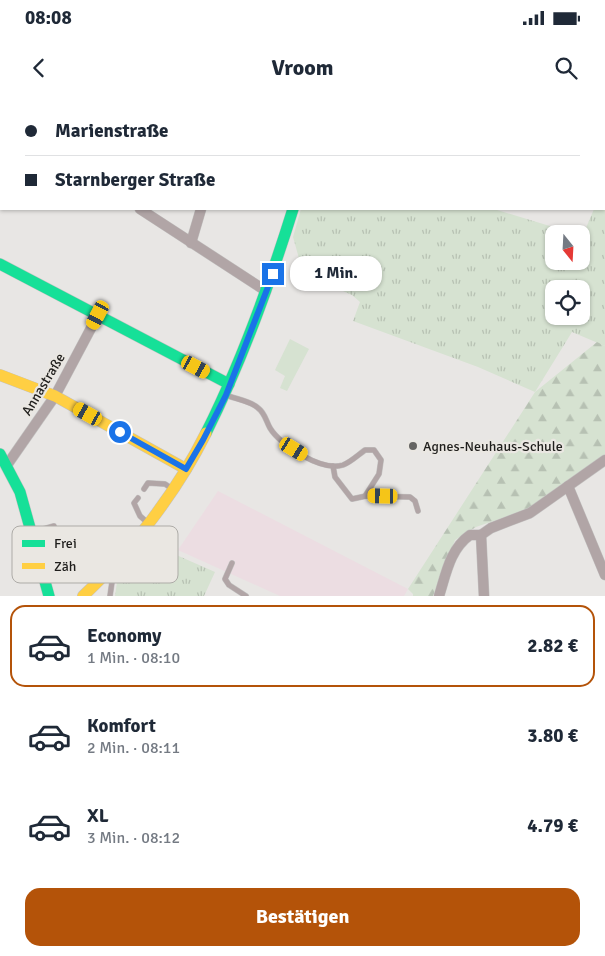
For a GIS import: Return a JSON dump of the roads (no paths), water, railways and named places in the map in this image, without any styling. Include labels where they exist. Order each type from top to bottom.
[{"type":"street","points":[[142,210],[266,291]]},
{"type":"street","points":[[191,243],[201,210]]},
{"type":"street","points":[[146,526],[186,469],[228,390],[266,291],[293,210]]},
{"type":"street","points":[[0,264],[98,315],[228,390]]},
{"type":"street","name":"Annastraße","points":[[7,465],[55,396],[98,315]]},
{"type":"street","points":[[0,375],[55,396],[186,469]]},
{"type":"street","points":[[0,454],[20,492],[30,526]]},
{"type":"street","points":[[439,596],[450,562],[458,545],[470,535],[481,535],[491,528],[530,513],[605,460]]},
{"type":"street","points":[[568,486],[605,575]]},
{"type":"street","points":[[481,535],[484,596]]},
{"type":"street","points":[[45,583],[49,596]]},
{"type":"street","points":[[83,596],[97,583]]},
{"type":"lane","points":[[228,390],[258,407],[270,428],[280,440],[322,465],[342,466],[365,450],[374,450],[381,460],[379,474],[366,496]]},
{"type":"lane","points":[[333,466],[335,477],[352,499],[366,496],[410,496],[415,501],[418,511]]},
{"type":"lane","points":[[144,489],[148,483],[165,484],[173,490]]},
{"type":"lane","points":[[138,498],[134,503],[140,516],[149,523]]},
{"type":"lane","points":[[232,562],[225,579],[229,585],[246,596]]},
{"type":"lane","points":[[110,596],[112,583]]},
{"type":"place","name":"Agnes-Neuhaus-Schule","points":[[413,446]]}]
